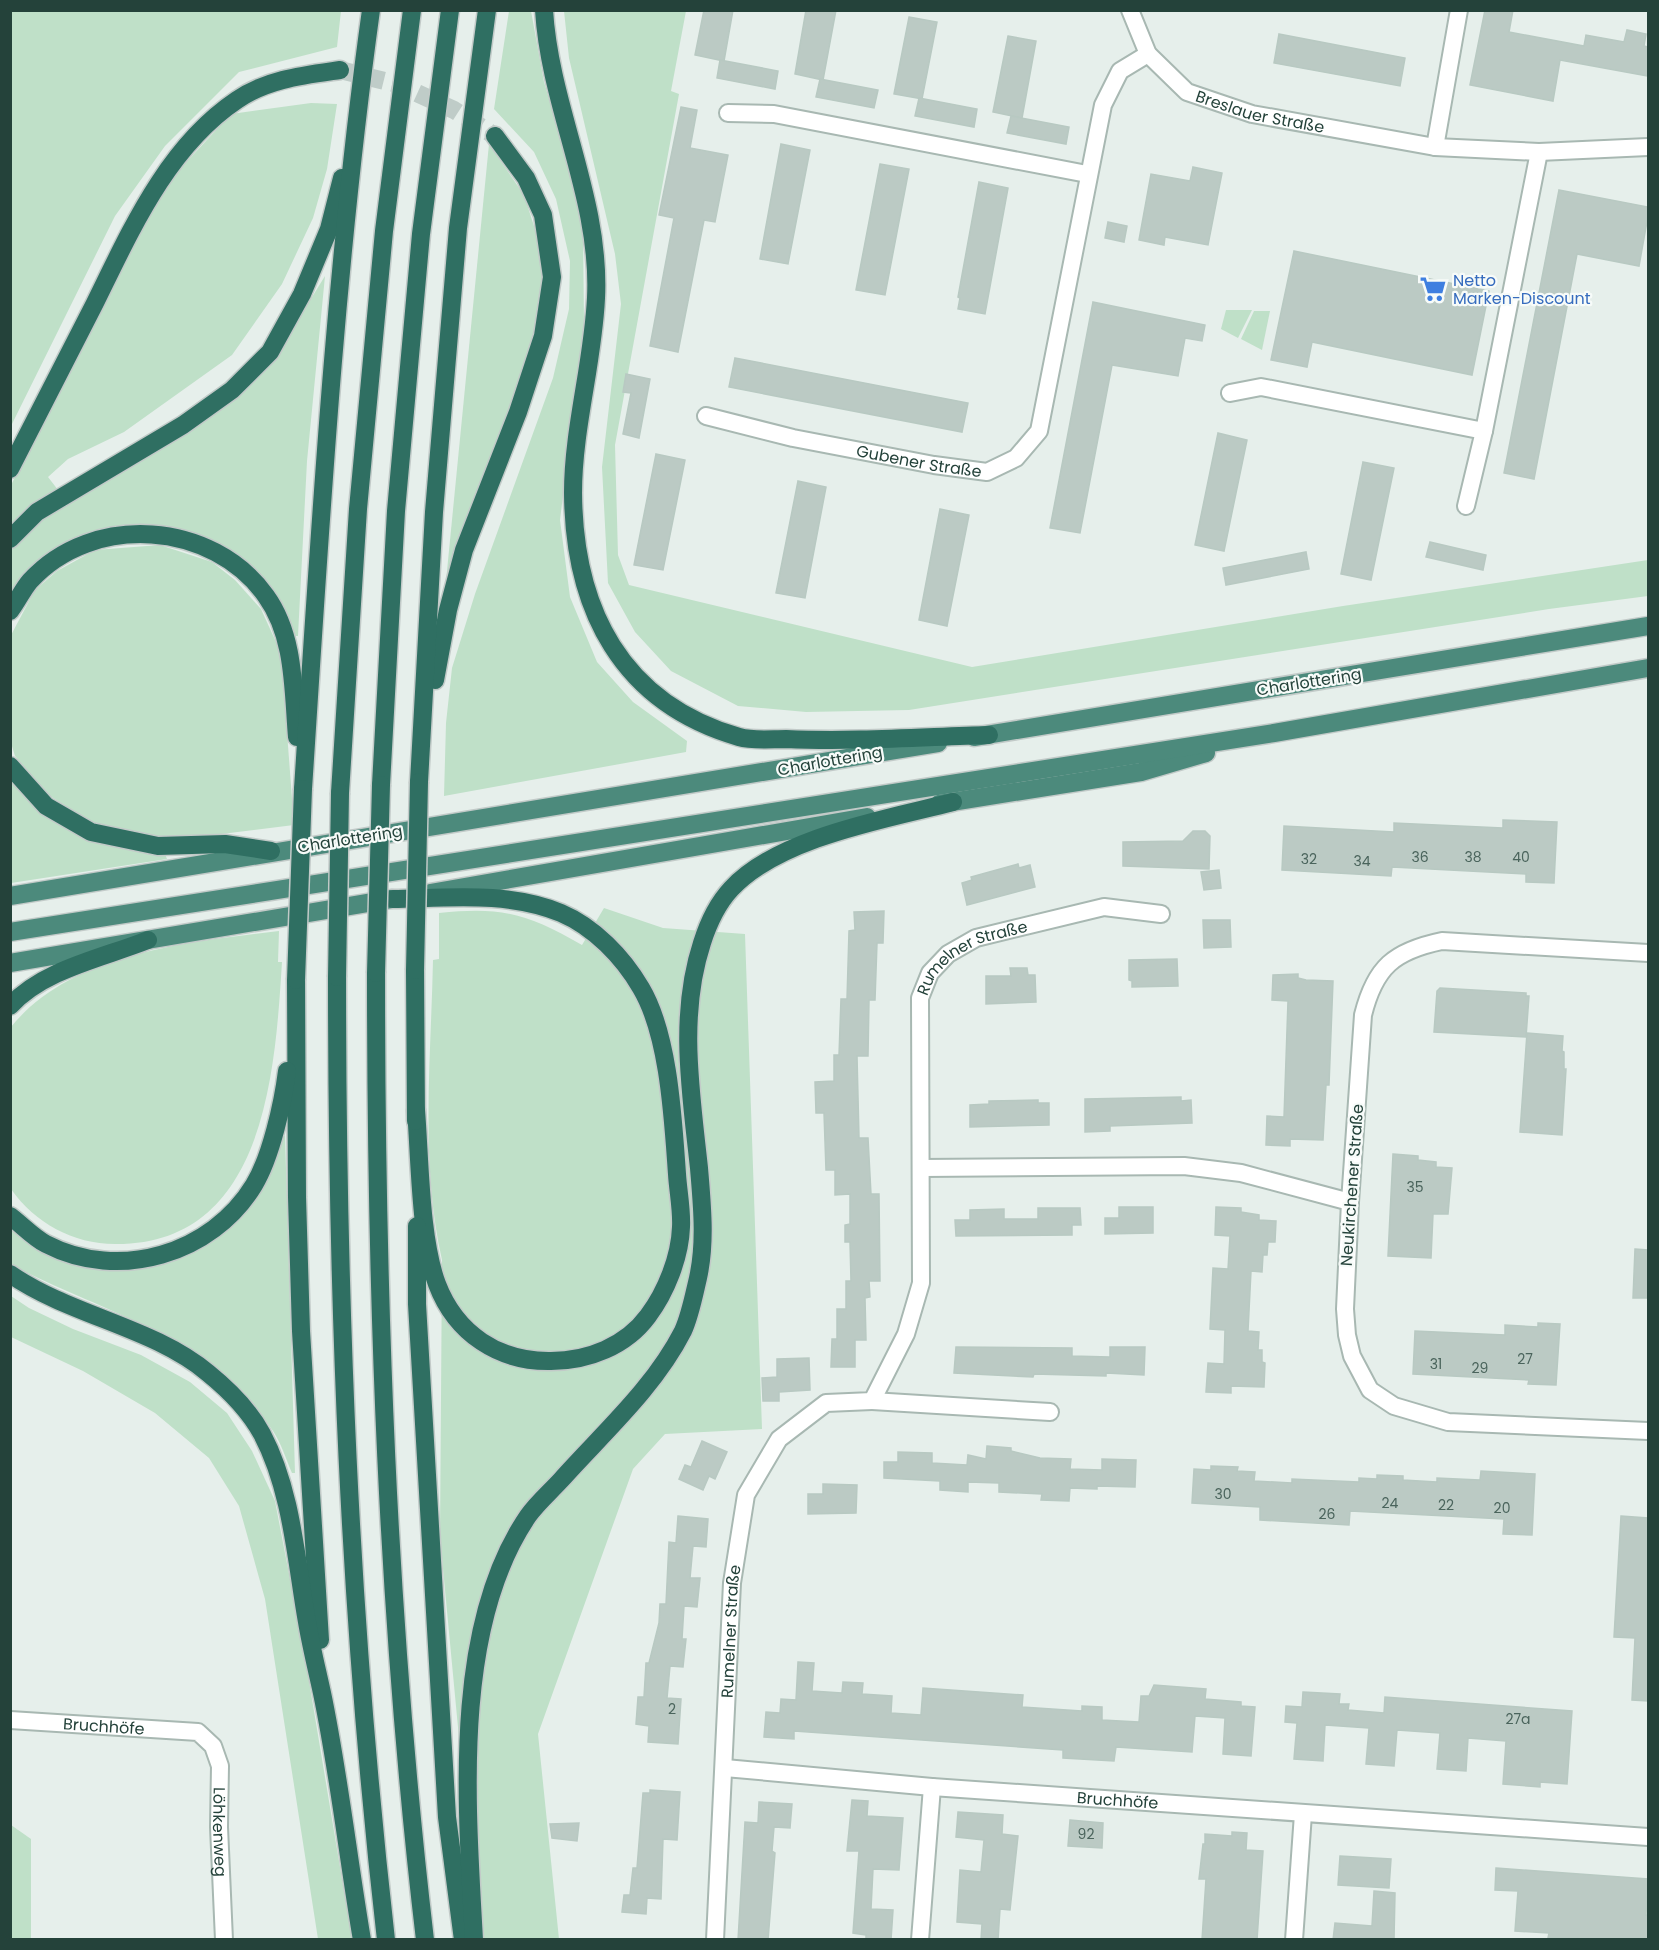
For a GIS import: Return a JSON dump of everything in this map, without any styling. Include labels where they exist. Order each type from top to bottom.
[{"type":"highway","points":[[322,1694],[300,1320],[296,980],[303,789],[330,378],[347,228],[351,151],[371,10]]},
{"type":"highway","points":[[387,1940],[356,1632],[344,1426],[337,1167],[340,793],[363,451],[384,231],[412,10]]},
{"type":"highway","points":[[425,1940],[411,1820],[383,1419],[376,1170],[376,973],[381,785],[396,511],[421,234],[450,10]]},
{"type":"highway","points":[[463,1940],[447,1817],[417,1304],[415,970],[419,782],[434,512],[458,228],[486,10]]},
{"type":"highway","points":[[544,10],[557,91],[581,177],[592,237],[596,296],[573,492],[577,549],[590,604],[612,650],[646,687],[689,717],[741,738],[809,740],[989,735]]},
{"type":"highway","points":[[10,469],[135,223],[161,178],[200,132],[237,99],[287,77],[340,70]]},
{"type":"highway","points":[[419,782],[429,741],[435,678],[448,610],[464,550],[518,412],[543,336],[552,277],[543,215],[526,178],[495,136]]},
{"type":"highway","points":[[10,539],[37,512],[183,424],[232,390],[270,352],[302,294],[329,229],[339,186],[351,151]]},
{"type":"highway","points":[[10,611],[30,581],[56,561],[84,544],[136,533],[171,536],[206,546],[237,566],[267,596],[288,642],[303,789]]},
{"type":"highway","name":"Charlottering","points":[[10,896],[271,851],[1648,626]]},
{"type":"highway","points":[[10,932],[1274,733],[1648,668]]},
{"type":"highway","points":[[10,963],[953,802],[1142,772],[1274,733]]},
{"type":"highway","points":[[10,766],[46,806],[91,832],[158,846],[225,844],[271,851]]},
{"type":"highway","points":[[474,1940],[468,1834],[470,1719],[477,1646],[499,1573],[529,1516],[627,1410],[684,1330],[699,1276],[704,1217],[689,1072],[687,1016],[694,968],[708,924],[731,888],[774,856],[828,835],[953,802]]},
{"type":"highway","points":[[393,899],[519,900],[562,914],[609,945],[642,988],[662,1043],[674,1130],[681,1228],[669,1280],[648,1317],[613,1347],[573,1361],[527,1362],[486,1347],[458,1321],[437,1284],[427,1238],[416,1110]]},
{"type":"highway","points":[[10,1006],[19,997],[54,975],[148,940]]},
{"type":"highway","points":[[10,1216],[46,1244],[86,1259],[136,1262],[183,1249],[221,1224],[254,1185],[271,1142],[284,1096],[296,980]]},
{"type":"highway","points":[[10,1274],[30,1287],[77,1310],[160,1342],[207,1371],[241,1403],[261,1433],[282,1483],[322,1694],[362,1940]]},
{"type":"street","name":"Breslauer Straße","points":[[1130,10],[1148,54],[1187,92],[1252,114],[1435,147],[1539,152],[1648,147]]},
{"type":"street","points":[[1435,147],[1459,10]]},
{"type":"street","name":"Gubener Straße","points":[[706,416],[793,438],[934,465],[987,472],[1016,458],[1039,431],[1103,105],[1120,71],[1148,54]]},
{"type":"street","points":[[728,113],[774,114],[1088,174]]},
{"type":"street","points":[[1466,506],[1484,431],[1539,152]]},
{"type":"street","points":[[1230,393],[1261,387],[1484,431]]},
{"type":"street","name":"Rumelner Straße","points":[[872,1401],[906,1334],[921,1283],[920,998],[930,973],[948,954],[976,938],[1104,907],[1161,914]]},
{"type":"street","name":"Neukirchener Straße","points":[[1648,953],[1442,941],[1415,947],[1397,955],[1382,970],[1369,989],[1363,1015],[1350,1202],[1346,1309],[1347,1335],[1352,1356],[1370,1390],[1394,1406],[1448,1422],[1648,1431]]},
{"type":"street","points":[[922,1167],[1184,1166],[1241,1173],[1350,1202]]},
{"type":"street","name":"Rumelner Straße","points":[[715,1940],[725,1768],[732,1583],[746,1495],[779,1439],[826,1403],[872,1401],[1050,1412]]},
{"type":"street","name":"Bruchhöfe","points":[[10,1720],[198,1732]]},
{"type":"street","name":"Löhkenweg","points":[[198,1732],[213,1746],[220,1766],[219,1827],[224,1940]]},
{"type":"street","name":"Bruchhöfe","points":[[725,1768],[932,1787],[1648,1838]]},
{"type":"street","points":[[920,1940],[932,1787]]},
{"type":"street","points":[[1294,1940],[1303,1814]]},
{"type":"green space","points":[[11,10],[341,11],[337,47],[239,72],[165,146],[115,216],[11,426]]},
{"type":"green space","points":[[509,11],[531,11],[544,82],[566,156],[583,231],[584,324],[560,520],[570,597],[597,662],[633,702],[687,741],[686,752],[444,796],[446,723],[452,668],[475,594],[553,378],[569,309],[570,261],[556,199],[534,152],[494,109]]},
{"type":"green space","points":[[564,11],[686,11],[671,91],[679,94],[615,445],[618,555],[629,585],[972,667],[1343,606],[1648,560],[1648,596],[1549,609],[909,710],[806,712],[738,706],[671,671],[635,632],[608,583],[602,467],[621,304],[615,254],[569,58]]},
{"type":"green space","points":[[311,103],[337,104],[327,169],[313,218],[282,284],[232,355],[124,432],[68,459],[48,477],[65,499],[283,344],[325,276],[307,461],[298,636],[293,636],[226,549],[192,533],[163,528],[108,530],[11,598],[11,485],[164,186],[231,114]]},
{"type":"green space","points":[[489,144],[524,195],[542,251],[545,302],[511,412],[446,581]]},
{"type":"green space","points":[[1226,310],[1252,310],[1238,338],[1221,329]]},
{"type":"green space","points":[[1254,311],[1270,311],[1262,350],[1241,339]]},
{"type":"green space","points":[[160,545],[212,562],[235,580],[261,609],[281,653],[294,825],[197,837],[159,838],[95,825],[47,794],[15,756],[11,743],[10,637],[35,590],[57,571],[95,550]]},
{"type":"green space","points":[[10,778],[88,839],[126,849],[165,854],[167,859],[11,883]]},
{"type":"green space","points":[[604,908],[663,928],[745,934],[762,1429],[665,1434],[633,1469],[538,1734],[559,1939],[478,1939],[440,1537],[442,1260],[431,1186],[428,1111],[433,960],[439,959],[439,913],[480,911],[514,915],[546,926],[582,945]]},
{"type":"green space","points":[[279,931],[278,962],[282,962],[279,1006],[266,1100],[252,1145],[232,1184],[203,1216],[165,1237],[115,1244],[99,1243],[70,1236],[31,1212],[11,1189],[11,1027],[36,1002],[66,982],[99,967],[171,946]]},
{"type":"green space","points":[[285,1135],[295,1473],[292,1473],[273,1431],[247,1399],[218,1372],[187,1350],[154,1331],[11,1265],[10,1224],[94,1264],[220,1232]]},
{"type":"green space","points":[[11,1296],[29,1308],[73,1329],[141,1355],[190,1382],[227,1413],[252,1451],[275,1501],[305,1657],[352,1939],[318,1939],[265,1599],[239,1506],[209,1458],[155,1413],[83,1371],[11,1337]]},
{"type":"green space","points":[[11,1825],[31,1839],[31,1939],[11,1939]]},
{"type":"building","points":[[704,10],[733,10],[724,61],[695,55]]},
{"type":"building","points":[[806,10],[836,10],[823,80],[795,74]]},
{"type":"building","points":[[1485,10],[1513,10],[1509,32],[1584,46],[1586,35],[1624,42],[1627,30],[1646,34],[1644,46],[1648,47],[1648,76],[1560,60],[1553,101],[1470,85]]},
{"type":"building","points":[[909,17],[937,22],[922,99],[894,94]]},
{"type":"building","points":[[1279,34],[1405,58],[1400,86],[1274,63]]},
{"type":"building","points":[[1008,36],[1036,41],[1022,118],[993,112]]},
{"type":"building","points":[[720,60],[778,71],[775,89],[717,78]]},
{"type":"building","points":[[820,79],[878,90],[874,108],[816,97]]},
{"type":"building","points":[[919,98],[977,109],[974,127],[915,116]]},
{"type":"building","points":[[681,107],[697,110],[690,148],[728,155],[715,222],[704,220],[678,352],[650,346],[674,218],[659,215]]},
{"type":"building","points":[[1011,116],[1069,127],[1066,144],[1007,133]]},
{"type":"building","points":[[781,144],[810,150],[788,264],[760,259]]},
{"type":"building","points":[[880,164],[909,169],[885,295],[856,290]]},
{"type":"building","points":[[1193,167],[1222,173],[1208,245],[1165,237],[1164,245],[1139,240],[1151,174],[1190,181]]},
{"type":"building","points":[[979,182],[1008,188],[985,314],[958,309],[960,298],[958,297]]},
{"type":"building","points":[[1559,190],[1648,207],[1648,216],[1639,266],[1577,254],[1534,479],[1504,473]]},
{"type":"building","points":[[1108,222],[1127,226],[1124,242],[1105,238]]},
{"type":"building","points":[[1294,251],[1489,291],[1472,375],[1312,342],[1307,367],[1271,360]]},
{"type":"building","points":[[1093,302],[1205,325],[1202,341],[1185,338],[1178,376],[1112,365],[1080,533],[1050,528]]},
{"type":"building","points":[[735,358],[968,403],[962,432],[729,387]]},
{"type":"building","points":[[626,374],[650,379],[639,438],[623,434],[631,393],[623,392]]},
{"type":"building","points":[[1218,433],[1247,440],[1224,551],[1195,545]]},
{"type":"building","points":[[656,454],[685,460],[663,570],[634,565]]},
{"type":"building","points":[[1363,462],[1394,468],[1371,580],[1341,574]]},
{"type":"building","points":[[798,481],[826,487],[805,598],[776,593]]},
{"type":"building","points":[[940,509],[969,515],[947,626],[919,620]]},
{"type":"building","points":[[1430,542],[1486,555],[1483,570],[1426,557]]},
{"type":"building","points":[[1306,552],[1309,569],[1226,585],[1223,568]]},
{"type":"building","points":[[1503,820],[1557,822],[1554,883],[1526,882],[1526,874],[1392,867],[1391,876],[1282,870],[1284,826],[1394,832],[1394,823],[1503,828]]},
{"type":"building","points":[[1193,831],[1205,831],[1210,836],[1209,869],[1123,866],[1123,842],[1183,841]]},
{"type":"building","points":[[1018,864],[1019,868],[1030,865],[1035,887],[967,905],[962,883],[972,880],[971,877]]},
{"type":"building","points":[[1219,870],[1221,888],[1204,890],[1201,872]]},
{"type":"building","points":[[884,911],[883,943],[877,943],[875,1000],[869,1000],[868,1056],[857,1056],[859,1138],[868,1138],[871,1194],[879,1194],[880,1281],[869,1281],[870,1297],[865,1298],[866,1340],[855,1340],[855,1367],[831,1367],[832,1339],[837,1339],[837,1309],[846,1309],[846,1281],[851,1281],[850,1242],[845,1242],[845,1225],[850,1224],[850,1194],[835,1195],[835,1170],[826,1170],[824,1113],[816,1113],[815,1082],[834,1081],[834,1055],[839,1055],[841,999],[847,999],[849,931],[855,930],[854,912]]},
{"type":"building","points":[[1203,920],[1230,920],[1231,947],[1204,948]]},
{"type":"building","points":[[1177,959],[1178,986],[1132,987],[1132,981],[1129,980],[1129,960]]},
{"type":"building","points":[[1010,968],[1027,968],[1028,975],[1035,975],[1036,1002],[986,1004],[986,976],[1011,976]]},
{"type":"building","points":[[1298,974],[1298,978],[1306,980],[1333,981],[1329,1085],[1326,1085],[1323,1140],[1290,1139],[1290,1146],[1266,1145],[1267,1116],[1284,1117],[1288,1001],[1272,1000],[1273,975]]},
{"type":"building","points":[[1440,988],[1526,993],[1526,996],[1529,996],[1526,1037],[1434,1032],[1437,991]]},
{"type":"building","points":[[1527,1033],[1563,1036],[1562,1051],[1564,1052],[1564,1069],[1566,1069],[1562,1135],[1520,1132]]},
{"type":"building","points":[[1181,1097],[1181,1101],[1191,1100],[1192,1123],[1110,1126],[1110,1131],[1085,1132],[1085,1099]]},
{"type":"building","points":[[1038,1100],[1038,1103],[1049,1103],[1049,1125],[970,1127],[970,1105],[989,1104],[989,1101]]},
{"type":"building","points":[[1393,1154],[1418,1156],[1418,1160],[1436,1162],[1436,1167],[1452,1168],[1448,1214],[1433,1214],[1431,1258],[1388,1256]]},
{"type":"building","points":[[1119,1207],[1153,1207],[1153,1233],[1105,1234],[1105,1218],[1119,1218]]},
{"type":"building","points":[[1216,1207],[1241,1208],[1241,1212],[1259,1215],[1259,1220],[1276,1221],[1275,1242],[1268,1242],[1267,1255],[1263,1255],[1262,1272],[1251,1271],[1248,1331],[1259,1332],[1258,1350],[1262,1350],[1262,1362],[1265,1363],[1264,1387],[1231,1386],[1231,1393],[1206,1392],[1208,1363],[1224,1364],[1225,1330],[1210,1329],[1213,1268],[1228,1269],[1230,1236],[1215,1235]]},
{"type":"building","points":[[1038,1208],[1080,1208],[1081,1225],[1072,1225],[1072,1235],[956,1236],[955,1220],[970,1220],[970,1210],[1004,1209],[1004,1219],[1038,1219]]},
{"type":"building","points":[[1635,1249],[1648,1250],[1648,1298],[1633,1298]]},
{"type":"building","points":[[1538,1323],[1560,1324],[1556,1385],[1528,1384],[1529,1380],[1413,1374],[1415,1331],[1505,1335],[1505,1325],[1538,1327]]},
{"type":"building","points":[[956,1347],[1072,1348],[1072,1356],[1110,1357],[1110,1347],[1145,1347],[1144,1375],[1034,1374],[1033,1377],[954,1373]]},
{"type":"building","points":[[809,1358],[810,1390],[779,1392],[779,1401],[763,1401],[762,1378],[777,1377],[777,1359]]},
{"type":"building","points":[[702,1441],[727,1452],[715,1479],[709,1476],[703,1490],[679,1479],[685,1465],[691,1467]]},
{"type":"building","points":[[987,1446],[1011,1448],[1011,1451],[1040,1458],[1071,1459],[1070,1469],[1102,1470],[1102,1459],[1136,1460],[1135,1487],[1070,1488],[1069,1501],[1041,1500],[1042,1494],[999,1492],[999,1483],[968,1482],[968,1492],[940,1490],[940,1481],[884,1478],[884,1462],[898,1462],[898,1452],[932,1453],[932,1463],[967,1465],[968,1455],[986,1459]]},
{"type":"building","points":[[1211,1466],[1238,1467],[1237,1471],[1255,1472],[1254,1481],[1292,1483],[1292,1479],[1359,1482],[1359,1478],[1377,1479],[1377,1475],[1403,1476],[1403,1480],[1437,1482],[1437,1478],[1480,1480],[1481,1471],[1535,1474],[1532,1535],[1503,1534],[1504,1519],[1350,1511],[1349,1525],[1260,1520],[1260,1507],[1192,1503],[1194,1469],[1211,1470]]},
{"type":"building","points":[[823,1484],[857,1485],[856,1513],[808,1514],[808,1494],[823,1494]]},
{"type":"building","points":[[678,1516],[708,1519],[706,1547],[693,1546],[690,1578],[700,1578],[697,1607],[684,1606],[682,1639],[686,1639],[683,1667],[670,1666],[667,1698],[681,1699],[678,1744],[648,1742],[649,1726],[636,1724],[638,1697],[644,1697],[646,1663],[649,1663],[659,1623],[660,1604],[666,1604],[669,1542],[676,1543]]},
{"type":"building","points":[[1621,1516],[1648,1518],[1648,1701],[1632,1700],[1635,1638],[1614,1637]]},
{"type":"building","points":[[798,1662],[814,1663],[812,1691],[842,1693],[843,1682],[863,1683],[862,1694],[892,1696],[891,1713],[921,1715],[923,1688],[1023,1695],[1022,1707],[1082,1711],[1082,1706],[1102,1707],[1102,1720],[1139,1722],[1141,1696],[1149,1696],[1154,1685],[1206,1689],[1205,1699],[1241,1702],[1241,1706],[1255,1707],[1251,1756],[1223,1754],[1225,1718],[1195,1716],[1192,1752],[1116,1747],[1114,1761],[1063,1758],[1063,1750],[794,1731],[794,1739],[764,1737],[766,1712],[780,1713],[781,1699],[796,1700]]},
{"type":"building","points":[[1303,1692],[1340,1694],[1339,1704],[1349,1704],[1348,1710],[1384,1713],[1385,1697],[1572,1711],[1567,1784],[1540,1782],[1540,1787],[1503,1784],[1506,1741],[1468,1738],[1466,1771],[1437,1769],[1440,1733],[1397,1730],[1394,1766],[1366,1764],[1369,1728],[1325,1725],[1323,1761],[1294,1759],[1297,1723],[1285,1722],[1286,1706],[1302,1707]]},
{"type":"building","points":[[650,1790],[680,1792],[677,1840],[663,1839],[661,1899],[647,1898],[646,1914],[622,1912],[624,1895],[630,1895],[633,1868],[637,1868],[643,1793],[650,1793]]},
{"type":"building","points":[[852,1800],[868,1801],[867,1816],[903,1818],[899,1870],[873,1869],[871,1909],[893,1910],[891,1940],[866,1940],[866,1935],[853,1933],[859,1851],[847,1851]]},
{"type":"building","points":[[759,1802],[792,1804],[790,1828],[774,1827],[772,1851],[775,1853],[768,1940],[738,1940],[745,1822],[758,1823]]},
{"type":"building","points":[[958,1812],[1003,1815],[1002,1834],[1018,1836],[1010,1910],[1000,1909],[998,1940],[981,1940],[982,1924],[957,1922],[960,1870],[981,1872],[984,1840],[956,1837]]},
{"type":"building","points":[[1070,1820],[1103,1823],[1102,1848],[1068,1846]]},
{"type":"building","points":[[579,1823],[577,1841],[552,1838],[550,1824]]},
{"type":"building","points":[[1232,1832],[1247,1833],[1246,1850],[1263,1851],[1257,1940],[1202,1940],[1206,1879],[1199,1879],[1205,1834],[1232,1836]]},
{"type":"building","points":[[1340,1856],[1391,1859],[1389,1888],[1338,1885]]},
{"type":"building","points":[[1496,1868],[1648,1879],[1646,1915],[1648,1915],[1648,1940],[1548,1938],[1549,1933],[1515,1931],[1518,1891],[1495,1890]]},
{"type":"building","points":[[1374,1891],[1395,1893],[1394,1940],[1333,1940],[1335,1923],[1372,1926]]},
{"type":"tunnel","points":[[340,70],[397,84],[454,110],[495,136]]},
{"type":"place","name":"Netto Marken-Discount","points":[[1433,289]]}]
